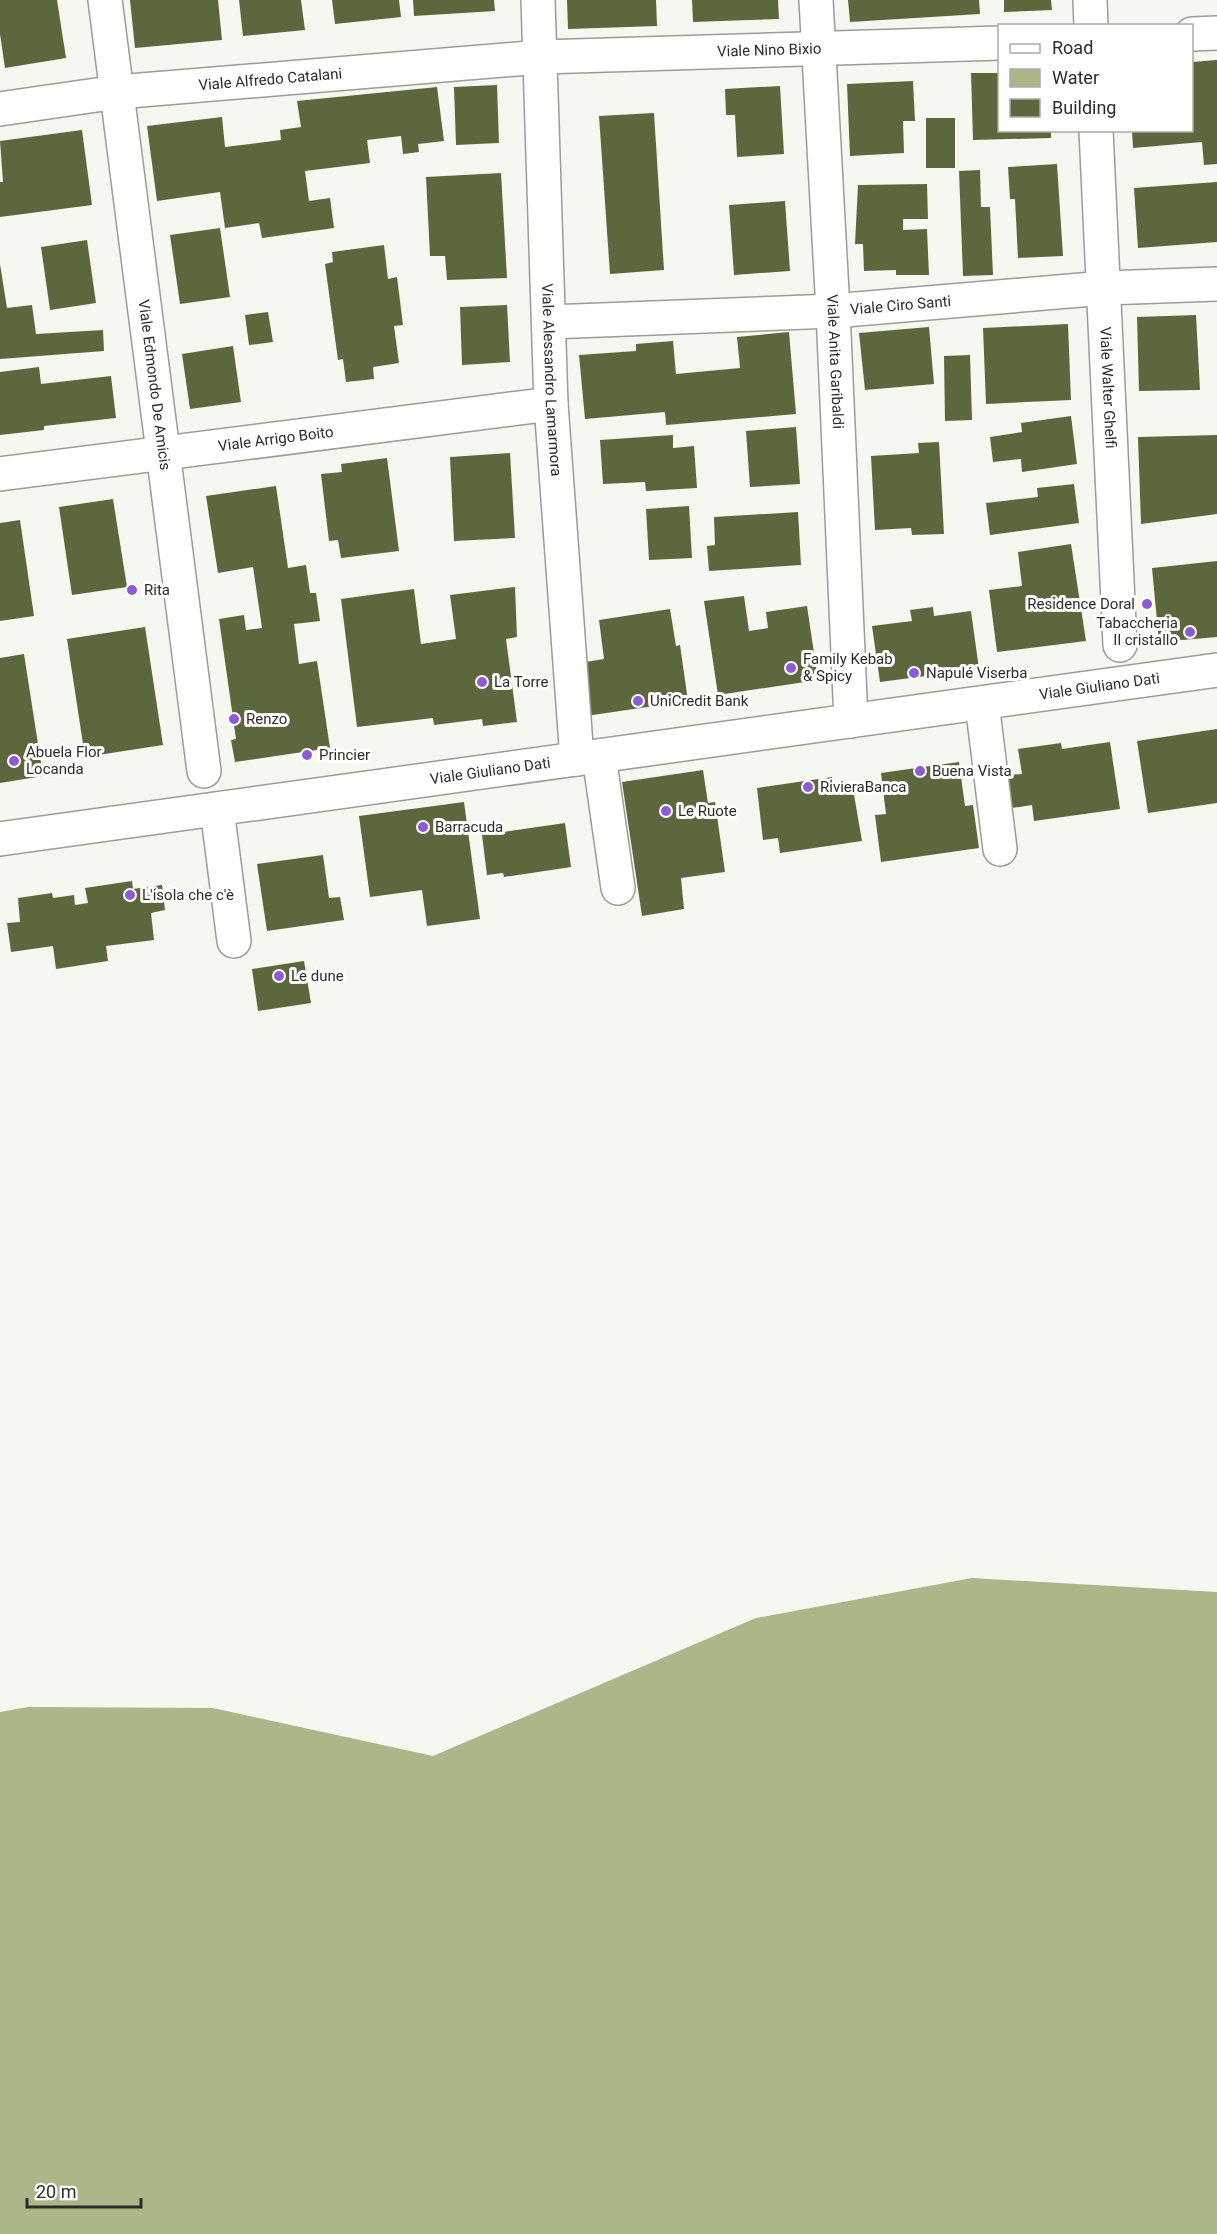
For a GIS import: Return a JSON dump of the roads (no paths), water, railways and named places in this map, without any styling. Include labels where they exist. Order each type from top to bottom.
[{"type":"street","name":"Viale Edmondo De Amicis","points":[[105,0],[204,771]]},
{"type":"street","name":"Viale Alessandro Lamarmora","points":[[538,0],[551,404],[588,757],[618,888]]},
{"type":"street","name":"Viale Anita Garibaldi","points":[[816,0],[833,311],[851,721]]},
{"type":"street","points":[[1090,0],[1091,24]]},
{"type":"street","points":[[1193,34],[1217,33]]},
{"type":"street","name":"Viale Nino Bixio","points":[[541,57],[998,43]]},
{"type":"street","name":"Viale Alfredo Catalani","points":[[0,109],[117,93],[541,57]]},
{"type":"street","name":"Viale Walter Ghelfi","points":[[1096,132],[1120,645]]},
{"type":"street","name":"Viale Ciro Santi","points":[[549,322],[833,311],[1105,288],[1217,284]]},
{"type":"street","name":"Viale Arrigo Boito","points":[[0,474],[551,404]]},
{"type":"street","name":"Viale Giuliano Dati","points":[[0,839],[1217,670]]},
{"type":"street","points":[[981,702],[1000,849]]},
{"type":"street","points":[[218,809],[234,941]]},
{"type":"water","points":[[972,1578],[1217,1592],[1217,2234],[0,2234],[0,1712],[28,1707],[213,1708],[433,1756],[756,1618]]},
{"type":"place","name":"Rita","points":[[132,590]]},
{"type":"place","name":"Residence Doral","points":[[1147,604]]},
{"type":"place","name":"Tabaccheria Il cristallo","points":[[1190,632]]},
{"type":"place","name":"Family Kebab & Spicy","points":[[791,668]]},
{"type":"place","name":"Napulé Viserba","points":[[914,673]]},
{"type":"place","name":"La Torre","points":[[482,682]]},
{"type":"place","name":"UniCredit Bank","points":[[638,701]]},
{"type":"place","name":"Renzo","points":[[234,719]]},
{"type":"place","name":"Princier","points":[[307,755]]},
{"type":"place","name":"Abuela Flor Locanda","points":[[14,761]]},
{"type":"place","name":"Buena Vista","points":[[920,771]]},
{"type":"place","name":"RivieraBanca","points":[[808,787]]},
{"type":"place","name":"Le Ruote","points":[[666,811]]},
{"type":"place","name":"Barracuda","points":[[423,827]]},
{"type":"place","name":"L'isola che c'è","points":[[130,895]]},
{"type":"place","name":"Le dune","points":[[279,976]]}]
